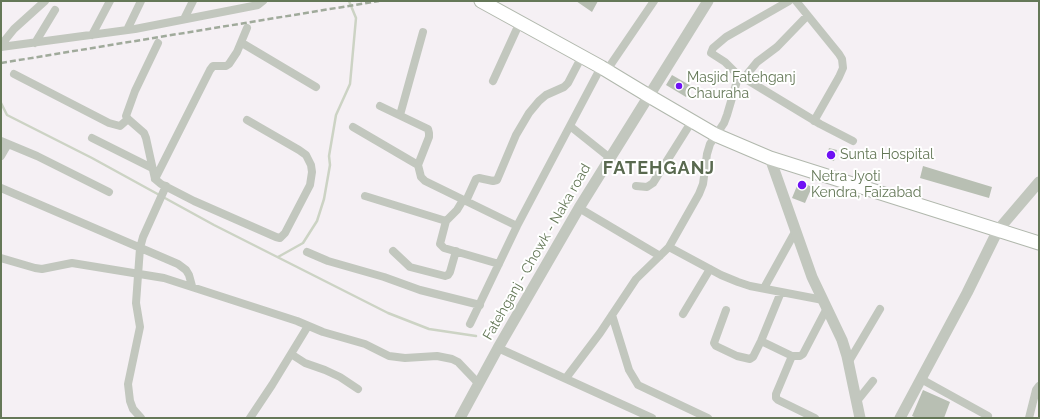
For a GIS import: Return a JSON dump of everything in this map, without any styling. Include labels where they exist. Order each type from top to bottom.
[{"type":"main road","points":[[481,1],[604,68],[692,121],[716,134],[770,158],[1039,243]]},
{"type":"street","points":[[1,46],[14,29],[45,1]]},
{"type":"street","points":[[92,35],[110,1]]},
{"type":"street","points":[[127,30],[141,1]]},
{"type":"street","points":[[184,19],[193,1]]},
{"type":"street","points":[[1,46],[127,30],[258,4],[263,1]]},
{"type":"street","points":[[470,324],[517,226],[570,126],[604,68],[654,1]]},
{"type":"street","name":"Fatehganj - Chowk - Naka road","points":[[460,418],[478,383],[579,208],[708,1]]},
{"type":"street","points":[[789,1],[726,37],[712,48],[711,53],[725,62],[740,77],[814,121],[852,141]]},
{"type":"street","points":[[796,1],[839,54],[843,63],[843,68],[839,77],[814,121]]},
{"type":"street","points":[[35,42],[56,10]]},
{"type":"street","points":[[566,378],[600,333],[636,280],[670,247],[699,194],[703,184],[707,154],[710,144],[727,115],[737,81],[757,62],[777,47],[807,16]]},
{"type":"street","points":[[493,81],[520,22]]},
{"type":"street","points":[[155,179],[210,70],[213,66],[226,66],[229,64],[242,43],[247,28]]},
{"type":"street","points":[[400,115],[423,32]]},
{"type":"street","points":[[158,43],[127,112],[128,119],[144,133],[155,179],[163,192],[280,238],[283,236],[310,185],[312,172],[311,165],[306,155],[299,150],[247,120]]},
{"type":"street","points":[[242,43],[316,87]]},
{"type":"street","points":[[499,264],[444,248],[440,244],[446,221],[465,201],[476,179],[497,180],[516,135],[529,113],[546,95],[564,87],[582,56]]},
{"type":"street","points":[[14,74],[109,123],[120,126],[128,119]]},
{"type":"street","points":[[380,106],[428,129],[429,133],[418,165],[421,177],[425,181],[517,226]]},
{"type":"street","points":[[636,186],[647,187],[653,183],[692,121]]},
{"type":"street","points":[[570,126],[610,158]]},
{"type":"street","points":[[353,127],[418,165]]},
{"type":"street","points":[[92,138],[152,168]]},
{"type":"street","points":[[1,156],[4,143],[45,160],[109,192]]},
{"type":"street","points":[[770,158],[812,276],[842,340],[860,418]]},
{"type":"street","points":[[900,418],[967,293],[998,230],[1039,182]]},
{"type":"street","points":[[1,188],[178,264],[186,270],[192,286]]},
{"type":"street","points":[[141,418],[133,409],[130,401],[128,384],[140,327],[136,303],[140,248],[143,237],[163,192]]},
{"type":"street","points":[[365,196],[446,221]]},
{"type":"street","points":[[579,208],[660,256]]},
{"type":"street","points":[[764,288],[796,232]]},
{"type":"street","points":[[670,247],[710,269],[738,282],[825,304]]},
{"type":"street","points":[[393,251],[410,267],[445,276],[450,272],[456,251]]},
{"type":"street","points":[[307,252],[328,261],[384,277],[420,290],[480,305]]},
{"type":"street","points":[[1,258],[42,269],[72,263],[164,278],[365,344],[396,358],[437,356],[452,359],[458,362],[478,383]]},
{"type":"street","points":[[683,314],[710,269]]},
{"type":"street","points":[[726,310],[714,343],[716,346],[737,356],[750,359],[753,357],[761,341],[781,292]]},
{"type":"street","points":[[761,341],[792,356],[800,356],[803,354],[825,304]]},
{"type":"street","points":[[848,363],[880,309]]},
{"type":"street","points":[[612,315],[629,370],[638,385],[708,418]]},
{"type":"street","points":[[250,418],[308,326]]},
{"type":"street","points":[[498,348],[652,418]]},
{"type":"street","points":[[291,354],[305,363],[340,377],[358,389]]},
{"type":"street","points":[[792,356],[776,394],[776,398],[816,418]]},
{"type":"street","points":[[921,379],[988,416]]},
{"type":"street","points":[[857,401],[873,381]]},
{"type":"street","points":[[1029,418],[1036,390],[1039,386]]},
{"type":"street","points":[[632,418],[633,409]]},
{"type":"building","points":[[576,1],[598,1],[592,12]]},
{"type":"building","name":"Masjid Fatehganj Chauraha","points":[[672,75],[693,87],[686,97],[666,85]]},
{"type":"building","points":[[829,148],[837,150],[834,161],[826,159]]},
{"type":"building","points":[[923,166],[992,187],[989,198],[920,178]]},
{"type":"building","points":[[799,181],[812,187],[805,203],[792,198]]},
{"type":"building","points":[[923,390],[950,402],[944,418],[917,418],[912,416]]},
{"type":"waterway","points":[[278,257],[303,243],[317,221],[324,199],[336,115],[350,84],[356,18],[349,1]]},
{"type":"waterway","points":[[1,103],[7,115],[92,158],[214,225],[388,313],[429,329],[476,336]]},
{"type":"railway","points":[[1,63],[379,1]]},
{"type":"place","name":"Masjid Fatehganj Chauraha","points":[[679,86]]},
{"type":"place","name":"Sunta Hospital","points":[[831,155]]},
{"type":"place","name":"Netra Jyoti Kendra, Faizabad","points":[[802,185]]},
{"type":"district","name":"FATEHGANJ","points":[[659,169]]}]
